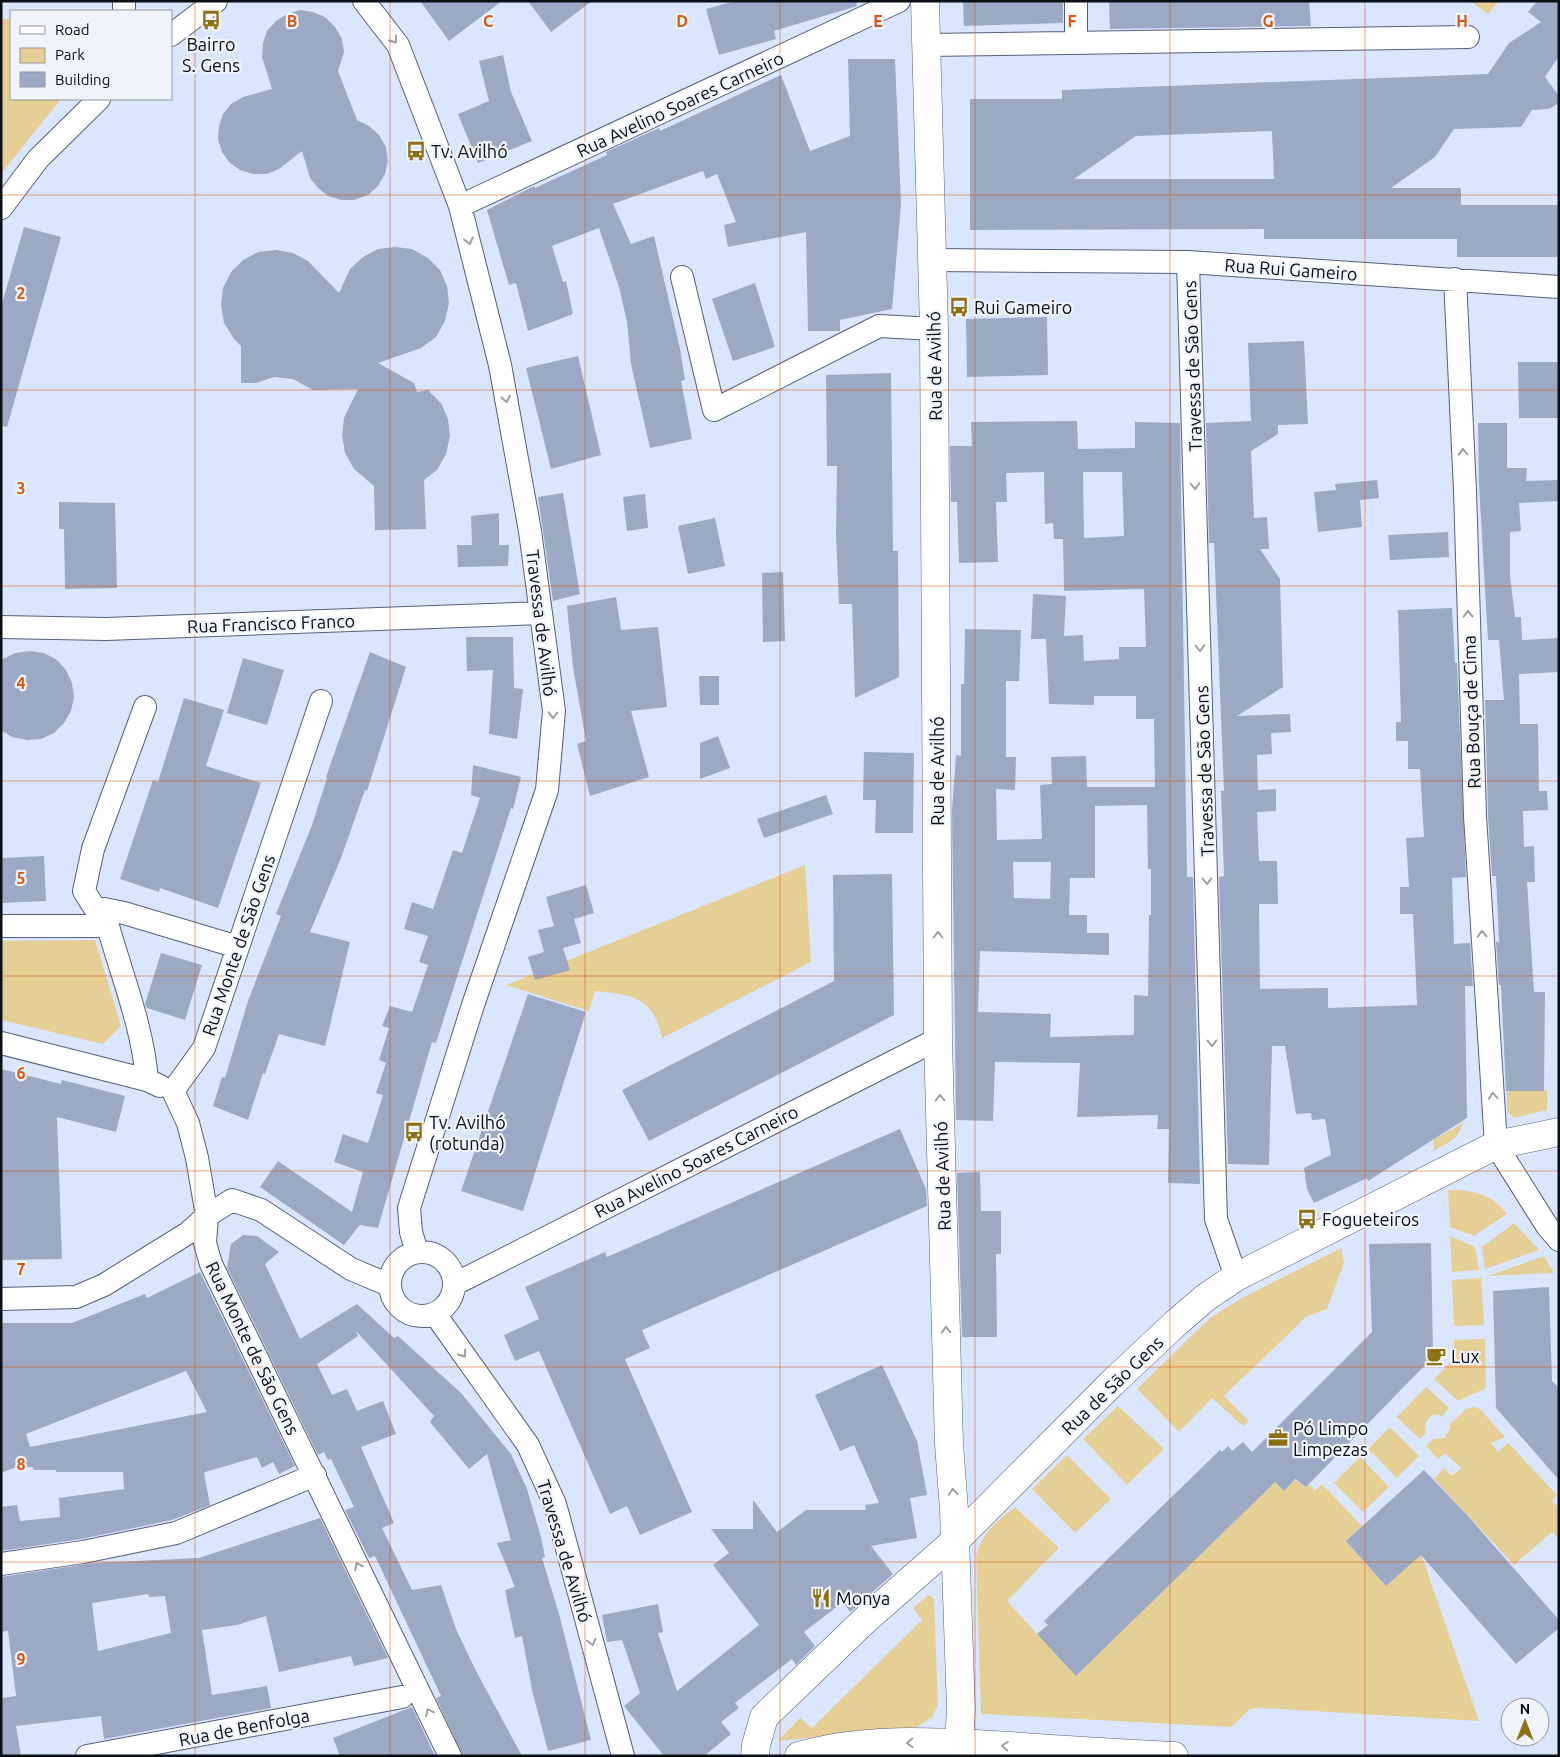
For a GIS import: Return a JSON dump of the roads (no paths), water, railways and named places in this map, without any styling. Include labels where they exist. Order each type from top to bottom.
[{"type":"street","points":[[172,34],[216,1]]},
{"type":"street","name":"Travessa de Avilhó","points":[[364,1],[398,45],[460,206],[500,365],[530,531],[554,711],[547,790],[473,1004],[416,1184],[410,1208],[411,1232],[416,1252]]},
{"type":"street","name":"Rua Avelino Soares Carneiro","points":[[460,206],[899,1]]},
{"type":"street","name":"Rua de Avilhó","points":[[925,1],[934,329],[938,1039],[949,1444],[955,1541],[961,1709],[959,1750]]},
{"type":"street","points":[[1076,1],[1076,42]]},
{"type":"street","points":[[926,45],[1468,37]]},
{"type":"street","points":[[1,208],[38,159],[98,100]]},
{"type":"street","name":"Rua Rui Gameiro","points":[[933,260],[1188,262],[1559,287]]},
{"type":"street","name":"Travessa de São Gens","points":[[1188,262],[1216,1219],[1236,1277]]},
{"type":"street","points":[[682,277],[714,410],[879,326],[934,329]]},
{"type":"street","name":"Rua Bouça de Cima","points":[[1455,279],[1465,491],[1475,816],[1496,1144]]},
{"type":"street","name":"Rua Francisco Franco","points":[[1,627],[106,629],[541,614]]},
{"type":"street","name":"Rua Monte de São Gens","points":[[320,701],[204,1048],[172,1091],[188,1123],[197,1158],[207,1216],[205,1244],[211,1264],[450,1756]]},
{"type":"street","points":[[145,707],[93,849],[84,891],[94,907],[116,919],[238,947]]},
{"type":"street","points":[[1,926],[116,919]]},
{"type":"street","points":[[116,919],[145,1060],[146,1080]]},
{"type":"street","name":"Rua Avelino Soares Carneiro","points":[[455,1284],[938,1039]]},
{"type":"street","points":[[1,1043],[146,1080],[172,1091]]},
{"type":"street","name":"Rua de São Gens","points":[[755,1756],[764,1717],[864,1621],[955,1541],[1126,1370],[1190,1310],[1236,1277],[1496,1144],[1559,1132]]},
{"type":"street","points":[[1496,1144],[1547,1226],[1559,1240]]},
{"type":"street","points":[[1,1299],[76,1297],[104,1285],[188,1232],[207,1216],[232,1200],[261,1210],[351,1269],[389,1285]]},
{"type":"street","points":[[416,1252],[426,1252],[443,1260],[449,1266],[455,1284],[449,1302],[435,1314],[424,1317],[404,1311],[396,1303],[389,1285],[392,1272],[398,1263],[416,1252]]},
{"type":"street","name":"Travessa de Avilhó","points":[[435,1314],[528,1445],[542,1473],[555,1504],[623,1756]]},
{"type":"street","points":[[1,1564],[83,1552],[176,1533],[315,1475]]},
{"type":"street","name":"Rua de Benfolga","points":[[87,1756],[402,1698]]},
{"type":"street","points":[[799,1756],[823,1749],[873,1744],[959,1750],[1174,1756]]},
{"type":"place","name":"Bairro S. Gens","points":[[211,20]]},
{"type":"place","name":"Tv. Avilhó","points":[[416,151]]},
{"type":"place","name":"Rui Gameiro","points":[[959,307]]},
{"type":"place","name":"Tv. Avilhó (rotunda)","points":[[414,1132]]},
{"type":"place","name":"Fogueteiros","points":[[1307,1219]]},
{"type":"place","name":"Lux","points":[[1436,1356]]},
{"type":"place","name":"Pó Limpo Limpezas","points":[[1278,1438]]},
{"type":"place","name":"Monya","points":[[821,1598]]}]
